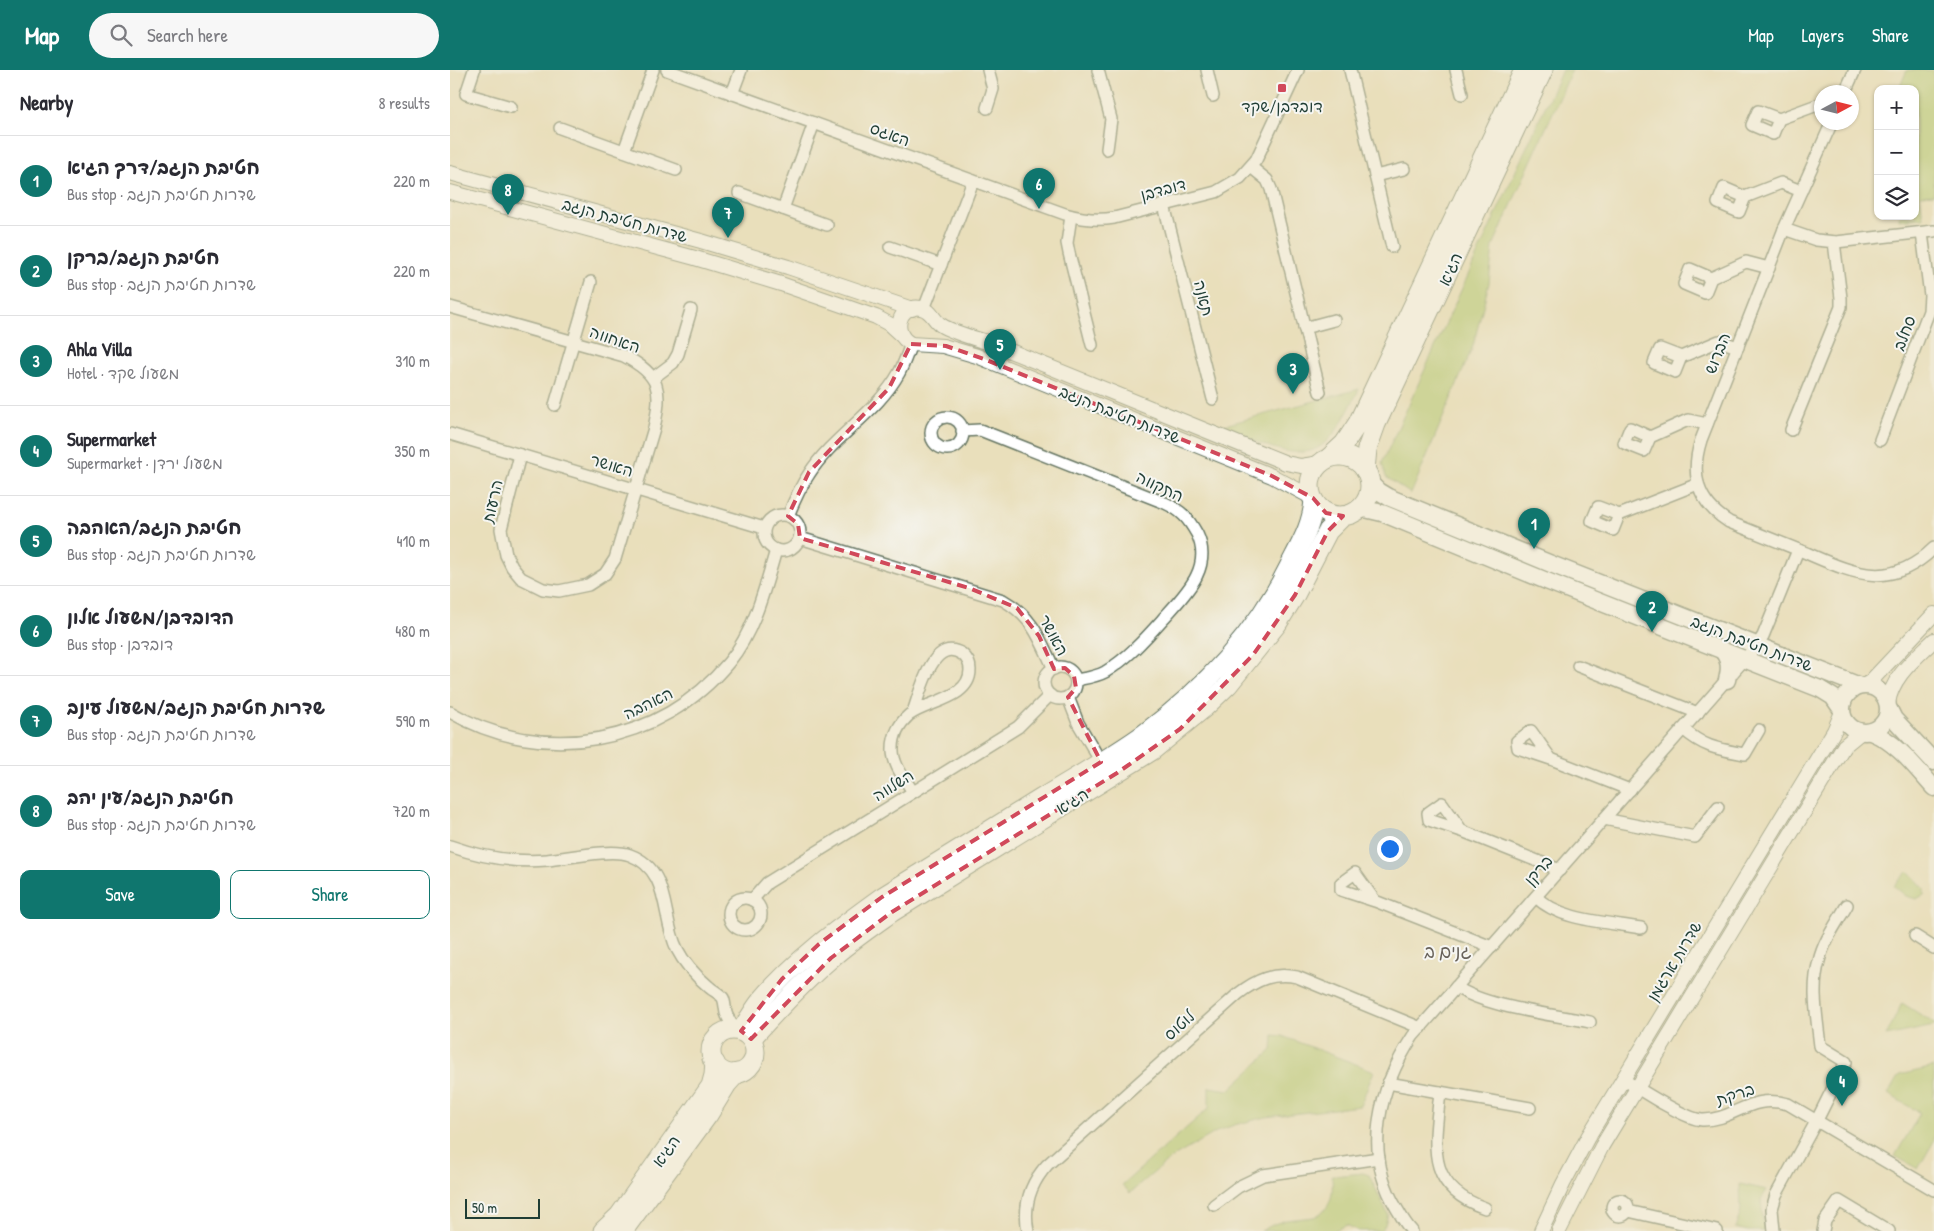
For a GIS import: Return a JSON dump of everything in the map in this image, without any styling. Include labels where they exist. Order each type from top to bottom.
[{"type":"highway","name":"הגיא","points":[[1325,460],[1344,444],[1358,423],[1524,70]]},
{"type":"highway","name":"הגיא","points":[[1367,476],[1367,449],[1376,424],[1543,70]]},
{"type":"highway","points":[[1348,457],[1358,462],[1367,476],[1366,499],[1349,514],[1326,512],[1313,499],[1310,489],[1311,478],[1325,460],[1348,457]]},
{"type":"highway","name":"הגיא","points":[[742,1033],[760,1003],[782,979],[819,944],[852,918],[882,897],[1143,735],[1175,710],[1215,673],[1239,644],[1280,587],[1308,531],[1313,513],[1313,499]]},
{"type":"highway","name":"הגיא","points":[[742,1033],[794,992],[831,958],[892,912],[1146,754],[1180,729],[1228,685],[1277,624],[1295,596],[1328,531],[1349,514]]},
{"type":"highway","points":[[722,1032],[742,1033],[755,1052],[754,1059],[746,1069],[737,1073],[727,1073],[714,1063],[711,1054],[714,1041],[722,1032]]},
{"type":"highway","name":"הגיא","points":[[603,1231],[619,1216],[705,1095],[714,1079],[714,1063]]},
{"type":"highway","name":"הגיא","points":[[623,1231],[708,1115],[727,1084],[737,1073]]},
{"type":"main road","name":"שדרות חטיבת הנגב","points":[[1367,476],[1378,491],[1399,501],[1862,686]]},
{"type":"main road","name":"שדרות חטיבת הנגב","points":[[1349,514],[1371,510],[1392,517],[1824,690],[1836,700],[1842,711]]},
{"type":"main road","points":[[1722,650],[1728,660],[1727,680]]},
{"type":"main road","points":[[1934,762],[1894,719],[1886,698],[1880,691],[1872,687],[1862,686],[1854,689],[1847,695],[1842,711],[1848,725],[1855,730],[1886,739],[1898,749],[1934,788]]},
{"type":"main road","points":[[1866,732],[1877,730],[1884,724],[1888,716],[1888,706]]},
{"type":"street","points":[[474,70],[466,94],[511,107]]},
{"type":"street","points":[[624,151],[653,70]]},
{"type":"street","name":"האגס","points":[[667,70],[973,181]]},
{"type":"street","points":[[732,94],[741,70]]},
{"type":"street","points":[[987,108],[993,89],[988,70]]},
{"type":"street","points":[[1098,70],[1111,119],[1106,149]]},
{"type":"street","points":[[1207,70],[1213,96]]},
{"type":"street","name":"דובדבן","points":[[973,181],[1070,216],[1092,220],[1108,219],[1223,189],[1240,178],[1252,167],[1298,70]]},
{"type":"street","points":[[1350,70],[1392,247]]},
{"type":"street","points":[[1456,70],[1462,94]]},
{"type":"street","points":[[1848,85],[1855,70]]},
{"type":"street","points":[[1779,119],[1814,107]]},
{"type":"street","points":[[783,209],[814,123]]},
{"type":"street","points":[[560,128],[676,170]]},
{"type":"street","name":"הברוש","points":[[1828,130],[1784,229],[1696,453],[1695,466],[1698,484],[1704,499],[1720,516],[1730,522],[1854,572],[1877,575],[1900,571],[1912,566],[1934,548]]},
{"type":"street","points":[[1252,167],[1266,180],[1271,189],[1320,392]]},
{"type":"street","points":[[1375,176],[1404,169]]},
{"type":"street","name":"שדרות חטיבת הנגב","points":[[450,173],[701,241],[788,267],[924,312],[944,327],[993,344],[1286,464],[1301,466],[1325,460]]},
{"type":"street","points":[[924,312],[973,181]]},
{"type":"street","points":[[1744,197],[1781,183],[1801,191]]},
{"type":"street","name":"שדרות חטיבת הנגב","points":[[450,192],[673,252],[781,284],[876,317],[912,341],[946,346],[984,359],[1276,478],[1313,499]]},
{"type":"street","points":[[739,193],[828,225]]},
{"type":"street","name":"תאנה","points":[[1164,205],[1214,399]]},
{"type":"street","points":[[1070,216],[1067,243],[1068,253],[1092,345]]},
{"type":"street","points":[[1784,229],[1816,240],[1834,242],[1928,232]]},
{"type":"street","name":"סחלב","points":[[1880,440],[1929,311],[1928,232]]},
{"type":"street","points":[[1791,430],[1840,310],[1841,298],[1834,242]]},
{"type":"street","points":[[890,248],[941,265]]},
{"type":"street","points":[[1711,278],[1746,262],[1769,268]]},
{"type":"street","points":[[555,405],[591,282]]},
{"type":"street","name":"האחווה","points":[[450,307],[624,356],[641,365],[653,378]]},
{"type":"street","points":[[636,490],[659,406],[658,390],[653,378],[673,363],[691,310]]},
{"type":"street","points":[[912,341],[899,326],[901,318],[924,312]]},
{"type":"street","points":[[912,341],[930,340],[935,333],[936,324],[924,312]]},
{"type":"street","points":[[1304,328],[1334,320]]},
{"type":"street","points":[[1681,357],[1719,340],[1738,346]]},
{"type":"street","points":[[788,516],[809,472],[889,388],[899,373],[912,341]]},
{"type":"street","points":[[1650,437],[1688,420],[1707,424]]},
{"type":"street","name":"התקווה","points":[[962,431],[980,430],[1165,503],[1189,520],[1200,540],[1202,564],[1198,577],[1186,593],[1143,641],[1118,663],[1096,676],[1076,680]]},
{"type":"street","name":"האושר","points":[[450,434],[764,528]]},
{"type":"street","name":"הרעות","points":[[520,455],[503,516],[502,541],[512,567],[521,578],[543,590],[559,591],[588,585],[604,574],[616,559],[636,490]]},
{"type":"street","points":[[1619,515],[1698,484]]},
{"type":"street","points":[[780,514],[788,516],[798,524],[800,538],[791,549],[784,551],[776,550],[766,542],[764,528],[773,517],[780,514]]},
{"type":"street","name":"האושר","points":[[800,538],[1003,600],[1018,608],[1030,621],[1054,669]]},
{"type":"street","name":"האהבה","points":[[450,712],[493,732],[550,742],[615,736],[643,727],[679,709],[730,662],[745,637],[756,612],[776,550]]},
{"type":"street","name":"ברקן","points":[[1404,1228],[1390,1198],[1380,1167],[1377,1137],[1380,1108],[1388,1083],[1400,1057],[1421,1028],[1456,987],[1757,645],[1763,636],[1798,550]]},
{"type":"street","points":[[1862,686],[1870,682],[1934,614]]},
{"type":"street","points":[[1888,706],[1891,691],[1901,674],[1934,640]]},
{"type":"street","points":[[913,712],[956,693],[964,687],[968,681],[970,667],[964,655],[959,652],[948,651],[935,657],[928,669],[913,712],[897,730],[892,747],[893,756],[913,792]]},
{"type":"street","points":[[1578,666],[1698,713]]},
{"type":"street","points":[[1064,668],[1070,671],[1076,680],[1076,688],[1068,698],[1056,699],[1050,695],[1044,685],[1048,674],[1054,669],[1064,668]]},
{"type":"street","name":"השלווה","points":[[752,900],[767,883],[1018,727],[1050,695]]},
{"type":"street","points":[[1068,698],[1078,723],[1101,762]]},
{"type":"street","name":"שדרות ארגמן","points":[[1541,1231],[1575,1160],[1834,731],[1842,711]]},
{"type":"street","points":[[1683,729],[1696,740],[1711,748],[1745,754],[1759,730]]},
{"type":"street","points":[[1559,1231],[1594,1160],[1844,746],[1866,732]]},
{"type":"street","points":[[1551,758],[1630,790]]},
{"type":"street","points":[[1604,819],[1695,837],[1718,807]]},
{"type":"street","points":[[1462,831],[1560,870]]},
{"type":"street","points":[[450,846],[506,860],[546,860],[613,853],[630,855],[639,860],[653,873],[661,889],[670,931],[677,950],[688,966],[723,998],[726,1015],[742,1033]]},
{"type":"street","points":[[1536,897],[1548,908],[1565,914],[1640,928]]},
{"type":"street","points":[[1375,901],[1492,947]]},
{"type":"street","points":[[1774,1231],[1772,1213],[1776,1195],[1846,1062],[1820,1046],[1816,995],[1817,969],[1823,948],[1847,905]]},
{"type":"street","points":[[1915,936],[1934,948]]},
{"type":"street","name":"לוטוס","points":[[1028,1231],[1026,1211],[1029,1195],[1035,1180],[1047,1165],[1238,994],[1254,982],[1270,976],[1297,977],[1421,1028]]},
{"type":"street","points":[[1456,987],[1493,1003],[1590,1022]]},
{"type":"street","name":"ברקת","points":[[1623,1079],[1686,1115],[1701,1120],[1721,1116],[1751,1104],[1774,1101],[1788,1104],[1934,1190]]},
{"type":"street","points":[[1388,1083],[1530,1108]]},
{"type":"street","points":[[1440,1092],[1435,1153],[1438,1166],[1443,1177],[1458,1194],[1485,1208]]},
{"type":"street","points":[[1214,1205],[1238,1187],[1263,1175],[1379,1158]]},
{"type":"street","points":[[1823,1231],[1825,1221],[1838,1201],[1889,1231]]},
{"type":"street","points":[[1628,1211],[1717,1231]]},
{"type":"highlighted area","points":[[911,344],[946,346],[984,359],[1272,476],[1313,498],[1326,513],[1343,516],[1328,531],[1295,595],[1253,655],[1180,729],[1117,773],[892,912],[831,958],[751,1039],[741,1031],[782,979],[819,944],[882,897],[1101,762],[1068,697],[1076,688],[1074,676],[1065,668],[1054,669],[1039,636],[1017,608],[969,588],[800,538],[798,524],[788,516],[809,472],[889,388]]},
{"type":"green space","points":[[1562,70],[1572,70],[1493,246],[1489,283],[1473,346],[1411,494],[1386,477],[1382,463]]},
{"type":"green space","points":[[1907,70],[1934,70],[1934,194],[1920,195],[1923,218],[1919,218],[1919,85],[1901,85]]},
{"type":"green space","points":[[1359,389],[1336,430],[1326,442],[1315,449],[1289,452],[1260,443],[1221,426]]},
{"type":"green space","points":[[1908,871],[1924,888],[1924,895],[1916,899],[1906,896],[1894,886]]},
{"type":"green space","points":[[1902,1003],[1934,1023],[1934,1026],[1886,1036]]},
{"type":"green space","points":[[1273,1035],[1282,1036],[1374,1071],[1360,1106],[1266,1117],[1218,1131],[1170,1159],[1130,1193],[1122,1185],[1209,1108],[1209,1087],[1229,1090],[1272,1050]]},
{"type":"green space","points":[[1934,1067],[1934,1141],[1918,1169],[1895,1156],[1920,1113],[1888,1094],[1899,1075]]},
{"type":"green space","points":[[1363,1173],[1369,1175],[1388,1214],[1381,1231],[1358,1231],[1347,1225],[1333,1231],[1261,1231],[1286,1220],[1314,1217],[1328,1205],[1332,1195],[1332,1176]]},
{"type":"green space","points":[[1740,1184],[1767,1190],[1761,1199],[1764,1231],[1748,1231],[1735,1228],[1741,1212]]},
{"type":"place","name":"דובדבן/שקד","points":[[1282,88]]},
{"type":"place","name":"הדובדבן/משעול אלון","points":[[1039,209]]},
{"type":"place","name":"חטיבת הנגב/עין יהב","points":[[508,215]]},
{"type":"place","name":"שדרות חטיבת הנגב/משעול עינב","points":[[728,238]]},
{"type":"place","name":"חטיבת הנגב/האהבה","points":[[1000,370]]},
{"type":"place","name":"Ahla Villa","points":[[1293,394]]},
{"type":"place","name":"חטיבת הנגב/דרך הגיא","points":[[1534,549]]},
{"type":"place","name":"חטיבת הנגב/ברקן","points":[[1652,632]]},
{"type":"place","name":"Supermarket","points":[[1842,1106]]},
{"type":"district","name":"גנים ב","points":[[1448,952]]}]
